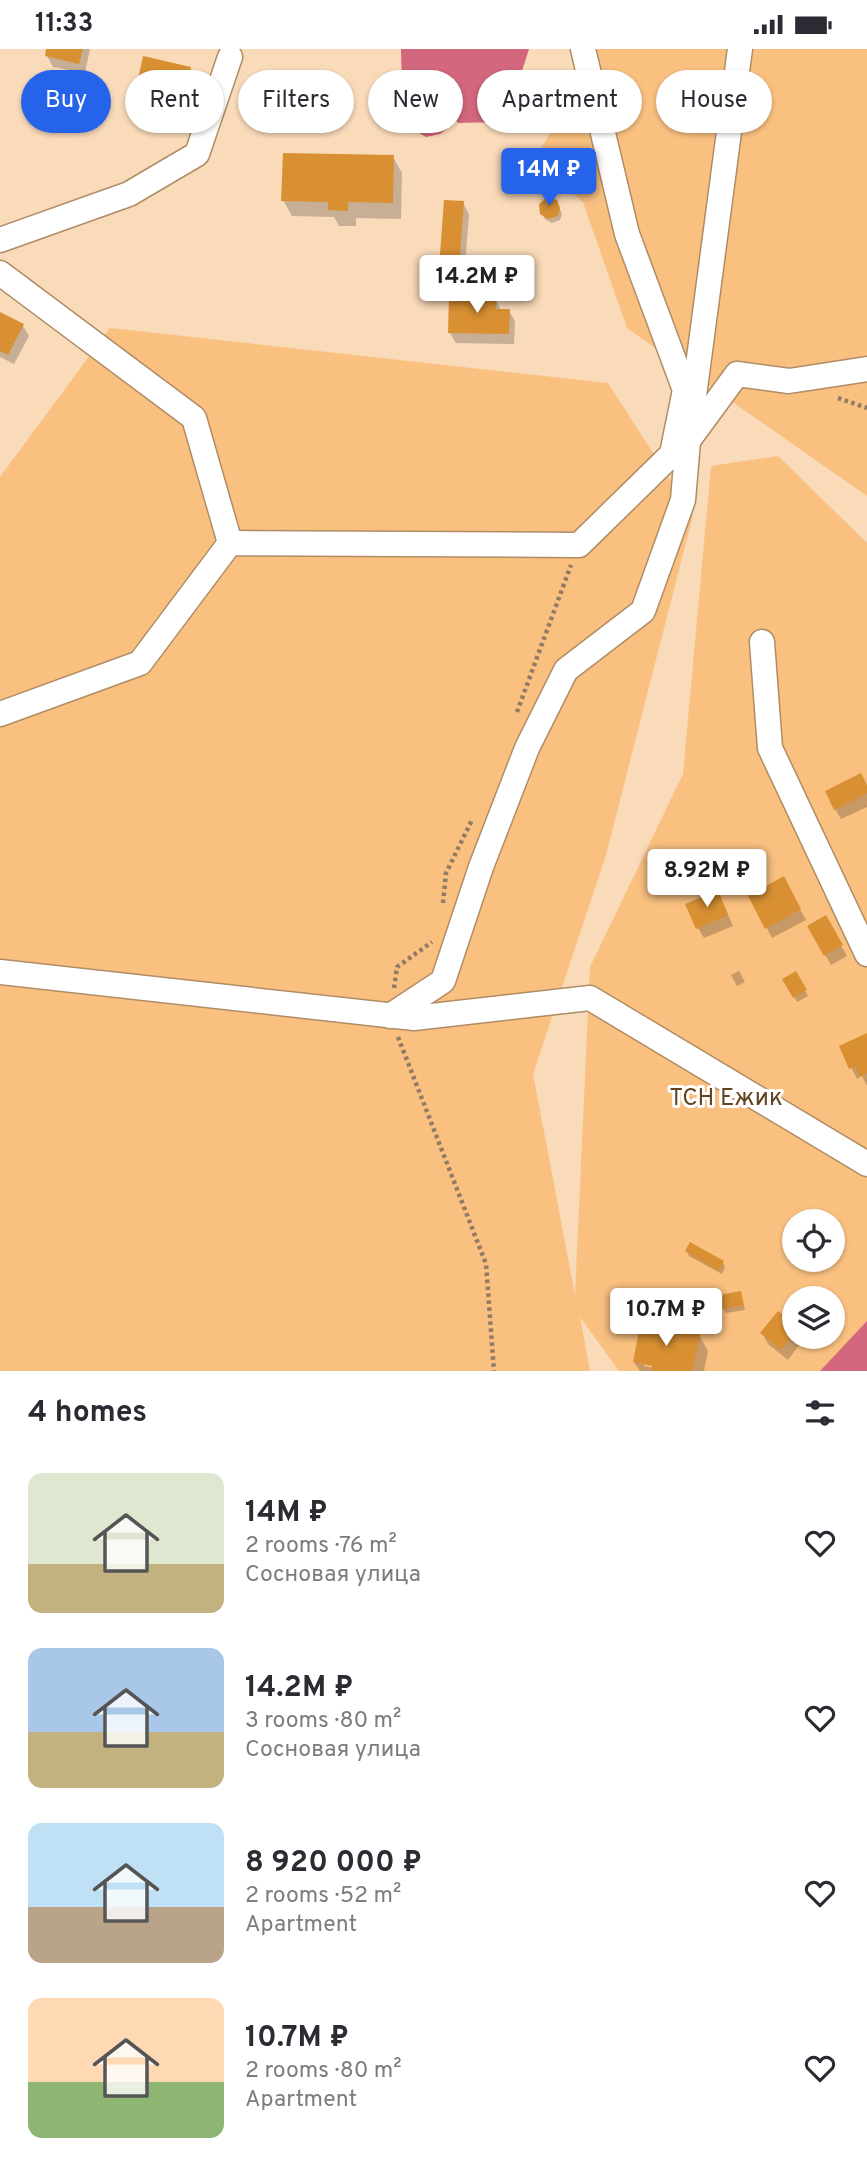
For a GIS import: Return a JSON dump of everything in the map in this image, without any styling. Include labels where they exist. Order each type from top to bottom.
[{"type":"street","points":[[390,1016],[443,981],[481,867],[522,759],[566,670],[643,611],[683,500],[680,448],[685,390],[627,233],[583,49]]},
{"type":"street","points":[[680,448],[740,49]]},
{"type":"street","points":[[0,240],[129,194],[197,153],[230,57]]},
{"type":"street","points":[[0,273],[194,418],[230,543]]},
{"type":"street","points":[[230,543],[579,545],[680,448],[737,374],[789,381],[867,369]]},
{"type":"street","points":[[0,714],[140,663],[230,543]]},
{"type":"street","points":[[762,642],[770,748],[867,954]]},
{"type":"street","points":[[0,972],[414,1018],[590,998],[867,1164]]},
{"type":"green space","points":[[598,49],[867,49],[867,496],[627,328],[583,202],[534,161],[550,133],[642,133],[642,70],[586,70]]},
{"type":"green space","name":"ТСН Ежик","points":[[110,328],[608,383],[693,515],[606,855],[533,1074],[575,1295],[590,967],[683,774],[711,466],[778,456],[867,543],[867,1371],[619,1371],[580,1317],[590,1371],[0,1371],[0,477]]},
{"type":"shaded area","points":[[401,49],[529,49],[522,70],[477,70],[477,123],[463,123],[463,70],[401,70]]},
{"type":"shaded area","points":[[419,133],[441,133],[440,134],[426,137]]},
{"type":"shaded area","points":[[867,1321],[867,1371],[820,1371],[841,1349],[845,1349],[845,1344]]},
{"type":"building","points":[[46,49],[83,49],[79,64],[45,56]]},
{"type":"building","points":[[143,56],[191,67],[190,70],[140,70]]},
{"type":"building","points":[[283,153],[394,155],[393,203],[348,202],[348,211],[328,210],[328,202],[281,201]]},
{"type":"building","points":[[547,197],[557,200],[560,208],[558,216],[548,219],[540,214],[539,204]]},
{"type":"building","points":[[444,200],[464,201],[459,269],[439,268]]},
{"type":"building","points":[[449,294],[496,295],[496,309],[510,309],[509,334],[448,333]]},
{"type":"building","points":[[0,312],[24,324],[8,355],[0,351]]},
{"type":"building","points":[[861,773],[867,785],[867,793],[834,810],[825,791]]},
{"type":"building","points":[[784,876],[801,909],[765,929],[748,896]]},
{"type":"building","points":[[718,890],[728,915],[696,929],[685,904]]},
{"type":"building","points":[[826,915],[843,945],[824,956],[807,926]]},
{"type":"building","points":[[796,971],[807,990],[793,998],[782,979]]},
{"type":"building","points":[[867,1033],[867,1073],[860,1077],[855,1066],[849,1069],[839,1046]]},
{"type":"building","points":[[690,1242],[724,1261],[719,1271],[685,1251]]},
{"type":"building","points":[[741,1291],[744,1305],[721,1309],[719,1295]]},
{"type":"building","points":[[778,1311],[782,1314],[781,1350],[760,1333]]},
{"type":"building","points":[[641,1321],[700,1333],[692,1371],[651,1371],[652,1366],[633,1362]]}]
